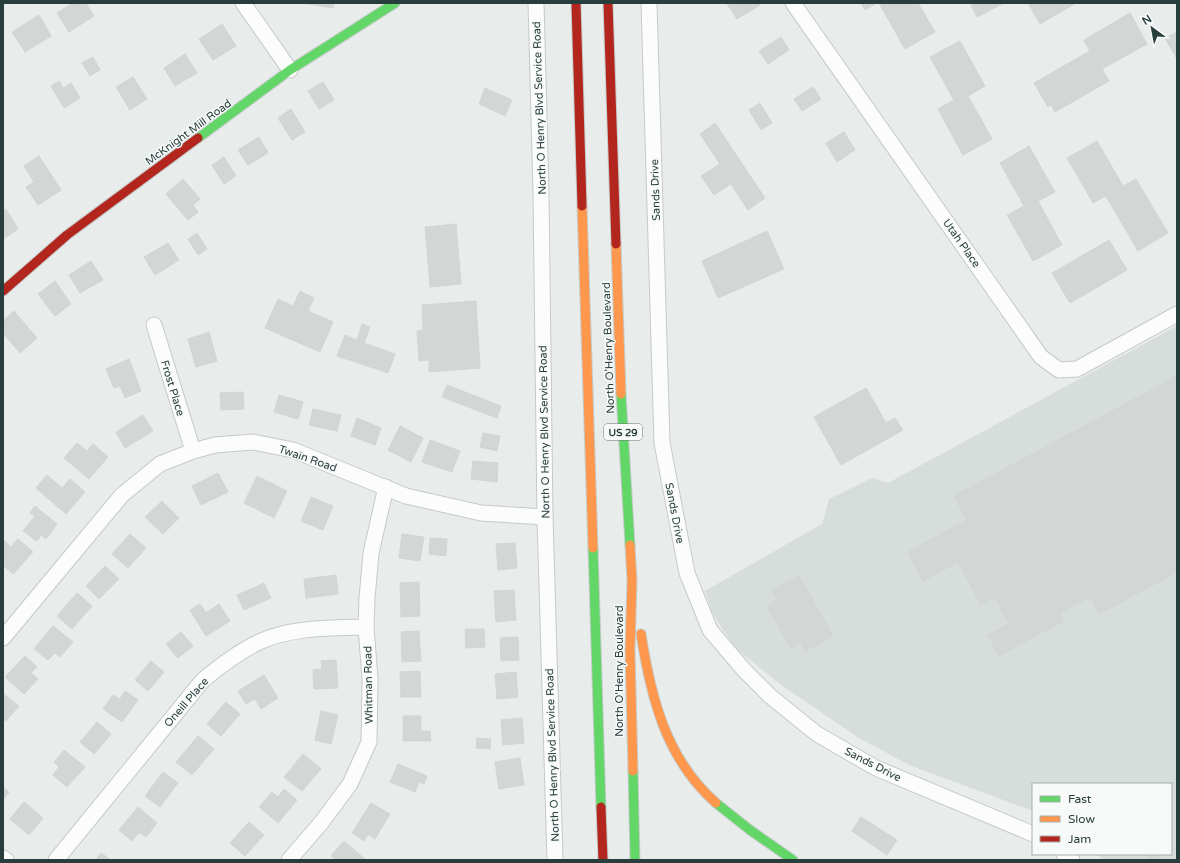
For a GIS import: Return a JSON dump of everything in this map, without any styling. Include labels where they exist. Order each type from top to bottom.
[{"type":"main road","name":"McKnight Mill Road","points":[[3,290],[67,236],[290,70],[395,3]]},
{"type":"main road","name":"North O'Henry Boulevard","points":[[576,3],[603,860]]},
{"type":"main road","name":"North O'Henry Boulevard","points":[[608,3],[622,419],[632,580],[630,652],[635,860]]},
{"type":"main road","points":[[632,580],[645,659],[658,716],[667,736],[687,772],[712,800],[740,823],[792,860]]},
{"type":"street","points":[[243,3],[290,70]]},
{"type":"street","name":"North O Henry Blvd Service Road","points":[[536,3],[541,193],[545,517],[555,860]]},
{"type":"street","name":"Sands Drive","points":[[649,3],[662,443],[687,573],[710,630],[744,670],[770,696],[817,734],[876,768],[1032,834]]},
{"type":"street","name":"Utah Place","points":[[793,3],[1041,357],[1059,370],[1077,369],[1177,314]]},
{"type":"street","name":"Frost Place","points":[[154,325],[193,451]]},
{"type":"street","name":"Twain Road","points":[[3,638],[122,495],[160,464],[193,451],[215,445],[253,442],[293,450],[406,496],[481,513],[545,517]]},
{"type":"street","name":"Whitman Road","points":[[289,860],[321,823],[350,784],[369,742],[370,679],[366,627],[371,553],[386,487]]},
{"type":"street","name":"Oneill Place","points":[[56,860],[203,680],[228,660],[260,642],[296,632],[366,627]]},
{"type":"shaded area","points":[[1177,326],[1177,860],[1103,860],[1098,855],[1172,855],[1172,783],[1032,783],[1032,811],[909,765],[859,738],[781,685],[739,651],[723,630],[712,612],[705,591],[822,524],[829,499],[872,478],[888,483]]},
{"type":"building","points":[[73,3],[86,3],[94,16],[69,32],[57,13]]},
{"type":"building","points":[[303,3],[334,3],[333,8]]},
{"type":"building","points":[[759,3],[760,5],[737,19],[727,4]]},
{"type":"building","points":[[861,3],[877,3],[865,10]]},
{"type":"building","points":[[879,3],[918,3],[935,32],[905,49]]},
{"type":"building","points":[[970,3],[1004,3],[977,17]]},
{"type":"building","points":[[1028,3],[1076,3],[1040,24]]},
{"type":"building","points":[[1130,13],[1147,44],[1102,69],[1109,81],[1055,112],[1051,105],[1048,107],[1034,83],[1090,51],[1084,40]]},
{"type":"building","points":[[39,15],[51,36],[25,52],[12,32]]},
{"type":"building","points":[[222,24],[236,46],[213,60],[199,39]]},
{"type":"building","points":[[1177,32],[1177,59],[1165,38]]},
{"type":"building","points":[[781,37],[789,50],[768,64],[759,51]]},
{"type":"building","points":[[960,41],[985,86],[968,96],[992,139],[963,155],[938,109],[954,100],[930,57]]},
{"type":"building","points":[[185,54],[197,73],[175,86],[164,68]]},
{"type":"building","points":[[93,57],[100,70],[90,76],[82,63]]},
{"type":"building","points":[[133,77],[147,99],[130,110],[116,87]]},
{"type":"building","points":[[59,81],[63,88],[71,83],[80,98],[64,108],[51,86]]},
{"type":"building","points":[[323,82],[334,100],[319,109],[308,91]]},
{"type":"building","points":[[813,87],[821,99],[802,111],[794,99]]},
{"type":"building","points":[[485,88],[512,100],[505,116],[479,104]]},
{"type":"building","points":[[760,103],[772,123],[761,130],[749,110]]},
{"type":"building","points":[[291,109],[305,132],[292,140],[278,118]]},
{"type":"building","points":[[715,123],[765,198],[748,210],[731,184],[714,195],[701,176],[720,164],[700,134]]},
{"type":"building","points":[[844,132],[855,150],[837,162],[826,143]]},
{"type":"building","points":[[259,137],[268,153],[248,165],[238,150]]},
{"type":"building","points":[[1097,141],[1123,186],[1136,179],[1168,233],[1138,251],[1106,196],[1093,203],[1067,158]]},
{"type":"building","points":[[1029,146],[1055,192],[1038,201],[1062,245],[1033,261],[1007,215],[1024,206],[1000,163]]},
{"type":"building","points":[[39,156],[61,190],[38,205],[26,187],[34,182],[24,166]]},
{"type":"building","points":[[224,157],[236,176],[224,184],[212,165]]},
{"type":"building","points":[[183,179],[200,199],[193,205],[198,212],[188,220],[166,194]]},
{"type":"building","points":[[6,209],[18,229],[3,239],[3,211]]},
{"type":"building","points":[[456,224],[461,284],[430,287],[425,227]]},
{"type":"building","points":[[767,231],[784,269],[718,298],[702,261]]},
{"type":"building","points":[[197,233],[207,249],[198,255],[188,239]]},
{"type":"building","points":[[1109,240],[1127,270],[1070,303],[1052,273]]},
{"type":"building","points":[[168,243],[179,260],[155,275],[144,257]]},
{"type":"building","points":[[91,261],[103,280],[80,293],[69,275]]},
{"type":"building","points":[[55,281],[71,304],[55,316],[38,294]]},
{"type":"building","points":[[300,291],[314,298],[308,311],[333,322],[320,352],[265,328],[278,299],[293,306]]},
{"type":"building","points":[[476,301],[480,368],[429,372],[429,360],[419,361],[417,331],[423,330],[422,305]]},
{"type":"building","points":[[14,311],[37,338],[20,353],[3,333],[3,321]]},
{"type":"building","points":[[362,324],[370,327],[364,343],[395,354],[388,373],[337,356],[345,335],[357,340]]},
{"type":"building","points":[[209,332],[217,361],[196,367],[188,339]]},
{"type":"building","points":[[129,359],[141,391],[125,398],[120,386],[114,388],[106,369]]},
{"type":"building","points":[[1177,376],[1177,572],[1099,614],[1090,597],[1060,613],[1063,621],[999,656],[988,635],[1009,624],[995,597],[981,605],[958,562],[923,581],[908,552],[967,520],[954,496]]},
{"type":"building","points":[[447,385],[501,406],[497,418],[442,397]]},
{"type":"building","points":[[866,388],[886,423],[895,418],[903,430],[841,465],[814,417]]},
{"type":"building","points":[[243,392],[244,409],[221,410],[220,393]]},
{"type":"building","points":[[279,395],[303,402],[298,419],[274,412]]},
{"type":"building","points":[[313,409],[341,415],[337,431],[309,425]]},
{"type":"building","points":[[143,415],[153,431],[125,448],[116,432]]},
{"type":"building","points":[[357,418],[381,428],[375,445],[351,436]]},
{"type":"building","points":[[400,426],[423,438],[411,462],[388,450]]},
{"type":"building","points":[[483,433],[500,436],[497,451],[480,447]]},
{"type":"building","points":[[430,440],[460,451],[452,472],[422,462]]},
{"type":"building","points":[[77,443],[87,451],[93,444],[108,457],[89,479],[64,458]]},
{"type":"building","points":[[473,461],[498,463],[497,482],[471,479]]},
{"type":"building","points":[[218,473],[228,492],[201,505],[192,486]]},
{"type":"building","points":[[47,475],[62,488],[70,479],[85,492],[66,514],[36,488]]},
{"type":"building","points":[[257,476],[287,491],[274,518],[244,503]]},
{"type":"building","points":[[311,497],[333,506],[323,530],[301,521]]},
{"type":"building","points":[[162,501],[179,518],[163,534],[145,517]]},
{"type":"building","points":[[35,506],[57,524],[46,539],[41,535],[37,541],[23,531],[35,516],[30,513]]},
{"type":"building","points":[[130,534],[146,548],[128,568],[112,554]]},
{"type":"building","points":[[402,534],[424,537],[420,561],[399,558]]},
{"type":"building","points":[[430,538],[447,539],[446,556],[429,554]]},
{"type":"building","points":[[3,539],[11,547],[18,539],[33,552],[13,574],[3,565]]},
{"type":"building","points":[[515,543],[517,568],[498,570],[496,544]]},
{"type":"building","points":[[105,566],[119,579],[99,599],[86,586]]},
{"type":"building","points":[[336,575],[338,594],[306,598],[304,579]]},
{"type":"building","points":[[799,576],[833,636],[805,651],[800,642],[791,648],[767,606],[777,600],[772,591]]},
{"type":"building","points":[[419,582],[420,616],[401,617],[400,583]]},
{"type":"building","points":[[264,583],[271,598],[244,610],[237,595]]},
{"type":"building","points":[[514,590],[516,620],[496,622],[494,591]]},
{"type":"building","points":[[77,593],[92,606],[72,629],[57,616]]},
{"type":"building","points":[[200,604],[206,613],[219,604],[230,621],[206,636],[190,610]]},
{"type":"building","points":[[53,626],[73,642],[60,657],[55,653],[48,660],[34,649]]},
{"type":"building","points":[[465,629],[484,629],[485,647],[466,648]]},
{"type":"building","points":[[419,631],[421,661],[402,662],[401,632]]},
{"type":"building","points":[[181,632],[193,646],[178,658],[166,644]]},
{"type":"building","points":[[518,637],[519,660],[501,661],[500,638]]},
{"type":"building","points":[[25,656],[37,667],[31,673],[38,679],[24,694],[5,677]]},
{"type":"building","points":[[336,660],[338,688],[314,689],[313,670],[322,669],[321,661]]},
{"type":"building","points":[[151,661],[164,672],[148,691],[135,680]]},
{"type":"building","points":[[420,671],[421,697],[401,697],[400,672]]},
{"type":"building","points":[[516,672],[518,697],[497,699],[495,674]]},
{"type":"building","points":[[264,675],[278,698],[261,709],[255,699],[246,704],[238,691]]},
{"type":"building","points":[[125,691],[138,700],[122,722],[103,709],[113,695],[120,699]]},
{"type":"building","points":[[3,693],[19,706],[6,721],[3,719]]},
{"type":"building","points":[[226,702],[240,714],[221,736],[207,724]]},
{"type":"building","points":[[321,711],[338,715],[331,744],[315,740]]},
{"type":"building","points":[[403,716],[421,716],[421,731],[430,731],[431,741],[403,741]]},
{"type":"building","points":[[522,718],[524,743],[503,745],[501,720]]},
{"type":"building","points":[[97,722],[111,734],[94,754],[80,742]]},
{"type":"building","points":[[198,736],[214,749],[192,775],[176,762]]},
{"type":"building","points":[[477,738],[491,739],[490,749],[476,748]]},
{"type":"building","points":[[64,750],[85,767],[67,787],[53,775],[59,767],[54,762]]},
{"type":"building","points":[[303,754],[321,769],[302,791],[284,777]]},
{"type":"building","points":[[520,758],[524,785],[499,789],[495,762]]},
{"type":"building","points":[[398,764],[427,776],[424,784],[419,782],[415,792],[390,782]]},
{"type":"building","points":[[163,772],[178,783],[160,807],[145,796]]},
{"type":"building","points":[[3,787],[9,792],[3,800]]},
{"type":"building","points":[[284,789],[297,800],[278,823],[259,807],[272,792],[278,797]]},
{"type":"building","points":[[24,802],[43,818],[29,835],[10,819]]},
{"type":"building","points":[[371,803],[390,814],[375,839],[368,834],[364,841],[352,833]]},
{"type":"building","points":[[138,807],[157,823],[146,837],[139,832],[132,841],[119,830]]},
{"type":"building","points":[[861,817],[897,840],[887,855],[852,831]]},
{"type":"building","points":[[249,822],[264,835],[245,856],[230,843]]},
{"type":"building","points":[[344,841],[366,860],[336,860],[331,856]]},
{"type":"building","points":[[101,853],[111,860],[96,860]]},
{"type":"building","points":[[1146,855],[1162,855],[1154,860],[1149,860]]},
{"type":"traffic: fast","points":[[198,138],[290,70],[395,3]]},
{"type":"traffic: fast","points":[[621,394],[630,545]]},
{"type":"traffic: fast","points":[[593,548],[601,807]]},
{"type":"traffic: fast","points":[[633,771],[635,860]]},
{"type":"traffic: fast","points":[[716,803],[750,830],[793,860]]},
{"type":"traffic: slow","points":[[582,206],[593,548]]},
{"type":"traffic: slow","points":[[616,244],[621,394]]},
{"type":"traffic: slow","points":[[630,545],[632,580],[630,651],[633,771]]},
{"type":"traffic: slow","points":[[641,634],[656,704],[673,747],[699,786],[716,803]]},
{"type":"traffic: jam","points":[[576,3],[582,206]]},
{"type":"traffic: jam","points":[[608,3],[616,244]]},
{"type":"traffic: jam","points":[[3,291],[67,235],[198,138]]},
{"type":"traffic: jam","points":[[601,807],[603,860]]}]
